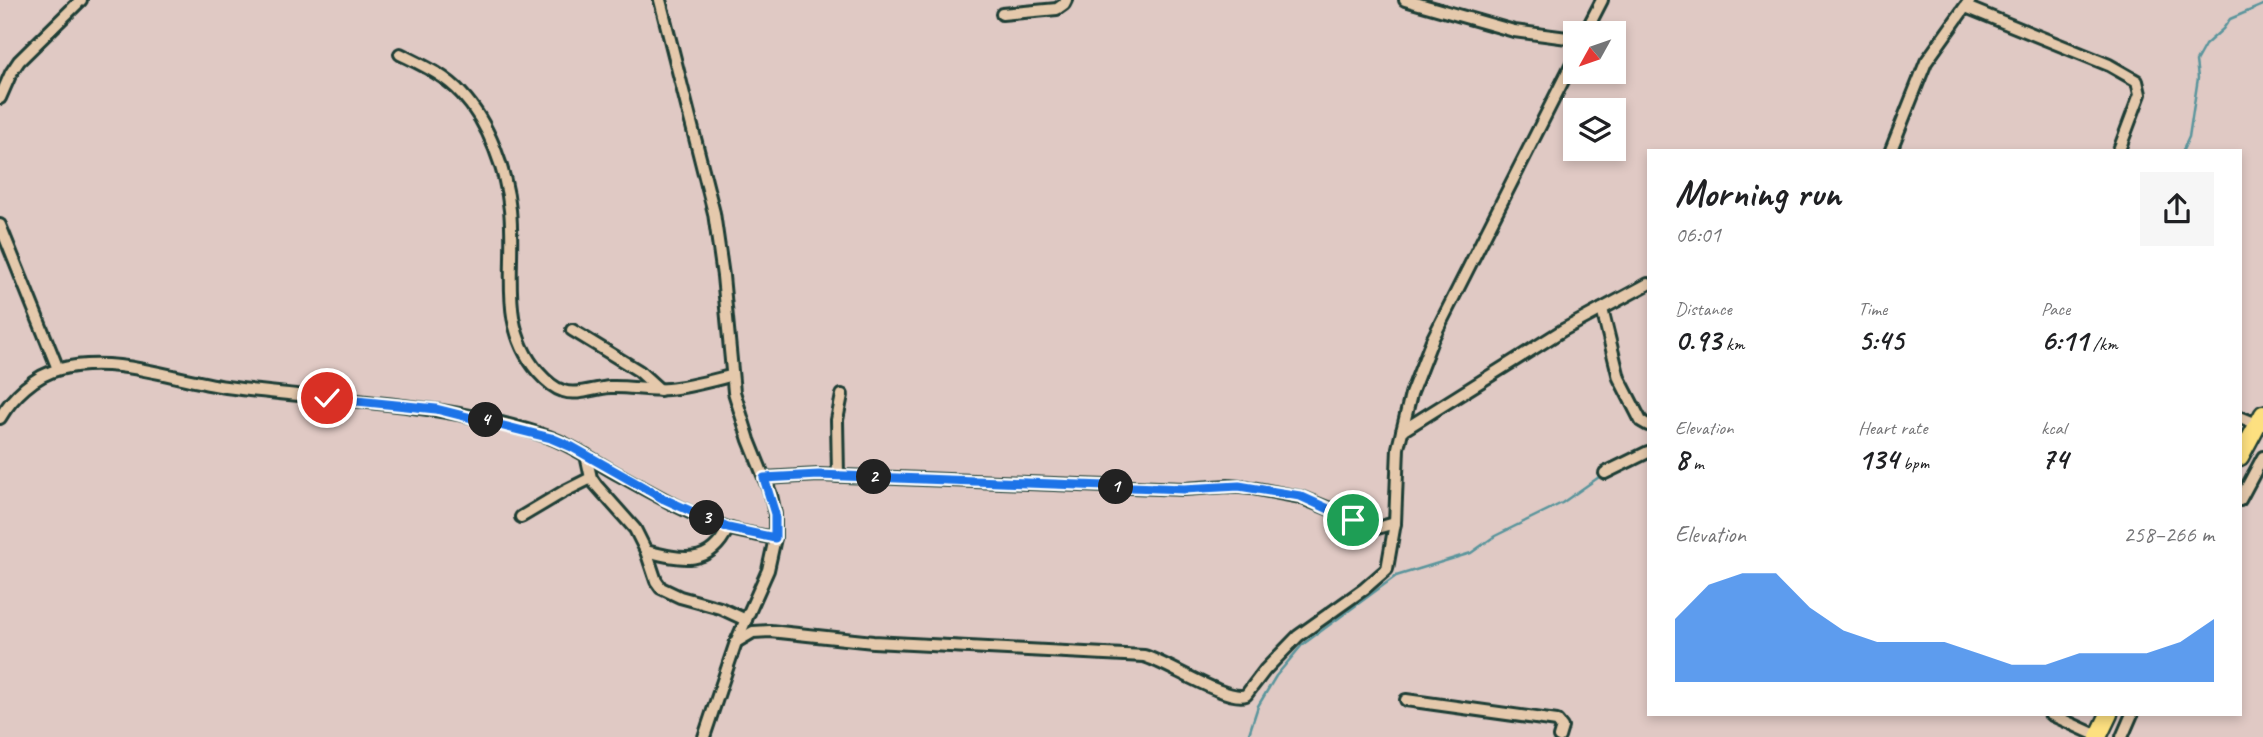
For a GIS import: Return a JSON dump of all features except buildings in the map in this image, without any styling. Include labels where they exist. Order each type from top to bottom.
[{"type":"highway","points":[[2242,453],[2260,419]]},
{"type":"highway","points":[[2098,736],[2108,716]]},
{"type":"street","points":[[0,98],[19,61],[81,0]]},
{"type":"street","points":[[660,0],[714,213],[727,315],[730,376],[775,514],[775,538],[768,570],[736,642],[704,737]]},
{"type":"street","points":[[1002,14],[1057,9],[1066,0]]},
{"type":"street","points":[[1405,0],[1514,31],[1563,37]]},
{"type":"street","points":[[1591,21],[1602,0]]},
{"type":"street","points":[[1891,149],[1926,62],[1968,4],[2133,77],[2140,86],[2140,94],[2119,149]]},
{"type":"street","points":[[400,54],[438,73],[462,94],[479,117],[503,175],[510,210],[513,322],[516,336],[530,363],[544,379],[555,387],[572,393],[608,387],[660,390],[730,376]]},
{"type":"street","points":[[736,642],[753,632],[770,631],[873,642],[1144,656],[1172,666],[1217,690],[1242,697],[1247,695],[1265,670],[1298,636],[1385,572],[1395,523],[1396,472],[1402,430],[1411,394],[1432,340],[1563,81]]},
{"type":"street","points":[[0,225],[58,369]]},
{"type":"street","points":[[1402,430],[1518,357],[1647,285]]},
{"type":"street","points":[[1602,309],[1619,378],[1641,421],[1647,424]]},
{"type":"street","points":[[572,330],[639,371],[660,390]]},
{"type":"street","points":[[0,401],[58,369],[124,366],[191,382],[436,409],[551,438],[664,499],[728,528],[775,538]]},
{"type":"street","points":[[0,418],[27,386]]},
{"type":"street","points":[[838,475],[836,437],[842,395]]},
{"type":"street","points":[[2242,417],[2260,419]]},
{"type":"street","points":[[1605,473],[1647,452]]},
{"type":"street","points":[[586,455],[592,478],[630,520],[661,587],[680,597],[720,608],[746,620]]},
{"type":"street","points":[[2242,496],[2263,457]]},
{"type":"street","points":[[764,478],[838,475],[1184,489],[1239,486],[1300,496],[1377,528],[1385,528],[1395,523]]},
{"type":"street","points":[[522,517],[592,478]]},
{"type":"street","points":[[646,551],[674,558],[697,558],[715,546],[728,528]]},
{"type":"street","points":[[1406,700],[1557,721],[1562,727],[1559,737]]},
{"type":"street","points":[[2054,716],[2098,736]]},
{"type":"street","points":[[2122,737],[2131,716]]},
{"type":"waterway","points":[[2183,149],[2189,137],[2198,78],[2196,61],[2205,45],[2230,19],[2263,5]]},
{"type":"waterway","points":[[1633,454],[1647,446]]},
{"type":"waterway","points":[[1248,737],[1258,706],[1276,676],[1302,645],[1396,576],[1471,553],[1495,536],[1562,503],[1602,475]]},
{"type":"route","points":[[327,398],[436,409],[551,438],[664,499],[728,528],[775,538],[775,514],[764,478],[819,475],[1184,489],[1239,486],[1300,496],[1353,520]]}]
